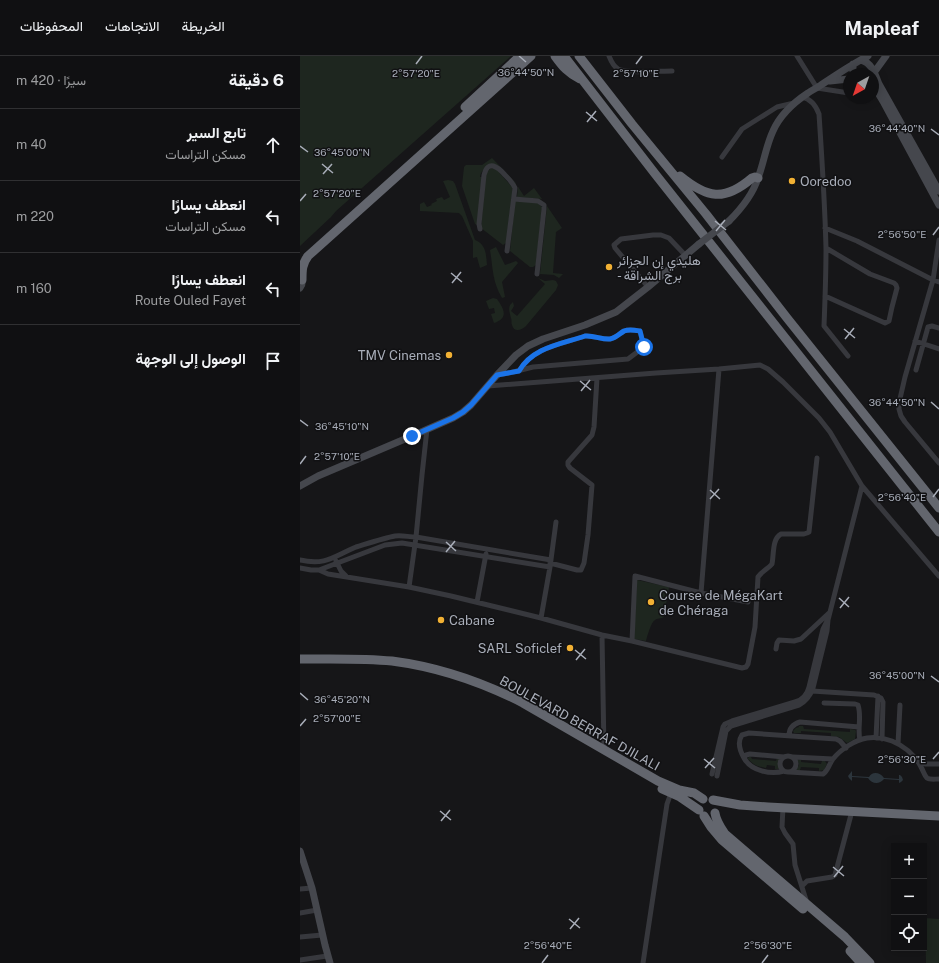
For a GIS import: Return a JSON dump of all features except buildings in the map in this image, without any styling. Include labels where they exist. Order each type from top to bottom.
[{"type":"highway","points":[[301,281],[302,267],[308,256],[478,99],[520,56]]},
{"type":"highway","points":[[300,256],[478,99],[530,56]]},
{"type":"highway","points":[[555,56],[566,70],[573,76],[584,81]]},
{"type":"highway","points":[[564,56],[656,175],[939,532]]},
{"type":"highway","points":[[579,56],[632,124],[706,214],[786,318],[939,508]]},
{"type":"highway","points":[[664,162],[694,187],[709,194],[719,195],[729,193],[738,190],[753,178],[758,178]]},
{"type":"highway","name":"BOULEVARD BERRAF DJILALI","points":[[300,659],[368,659],[405,663],[470,680],[508,696],[540,712],[658,781],[679,790],[694,793],[703,799]]},
{"type":"highway","name":"BOULEVARD BERRAF DJILALI","points":[[300,664],[341,664],[397,668],[430,673],[492,694],[526,710],[632,774],[684,800],[701,813]]},
{"type":"highway","points":[[861,963],[833,935],[722,840],[701,813],[700,803],[703,799],[708,798],[740,804],[939,816]]},
{"type":"highway","points":[[713,800],[717,804],[716,817],[720,827],[726,834],[845,937],[870,963]]},
{"type":"highway","points":[[701,813],[709,817],[716,814]]},
{"type":"highway","points":[[845,937],[857,945],[874,963]]},
{"type":"main road","points":[[300,486],[318,476],[463,412],[516,355],[528,346],[543,339],[585,326],[616,312],[648,288],[699,244],[729,221],[745,203],[758,178],[772,132],[781,117],[802,97],[828,81],[856,60],[868,56]]},
{"type":"main road","points":[[877,68],[886,56]]},
{"type":"main road","points":[[856,60],[868,63],[872,68]]},
{"type":"main road","points":[[828,81],[843,80]]},
{"type":"main road","points":[[879,84],[939,190]]},
{"type":"main road","points":[[879,95],[939,205]]},
{"type":"main road","points":[[300,851],[312,888],[329,959]]},
{"type":"street","points":[[609,56],[613,64],[623,71],[672,71]]},
{"type":"street","points":[[797,56],[817,88],[843,92]]},
{"type":"street","points":[[802,97],[814,105],[819,114],[826,248],[824,326],[848,356]]},
{"type":"street","points":[[722,157],[742,129],[777,107],[795,103]]},
{"type":"street","points":[[480,229],[479,224],[484,175],[488,168],[496,166],[514,186],[515,190],[507,251]]},
{"type":"street","points":[[514,199],[538,201],[544,205],[537,274]]},
{"type":"street","points":[[825,228],[857,241],[939,282]]},
{"type":"street","points":[[648,288],[615,248],[615,243],[621,239],[661,235],[669,238],[686,256]]},
{"type":"street","points":[[939,240],[933,280],[900,396],[899,409],[905,422],[939,463]]},
{"type":"street","points":[[825,296],[885,323],[889,321],[897,288],[894,283],[870,274],[826,248]]},
{"type":"street","points":[[916,370],[929,326],[939,328]]},
{"type":"street","points":[[497,375],[519,371],[533,368],[628,359],[644,347],[640,331],[629,330],[608,340],[590,335],[555,345],[542,350],[526,361],[519,371]]},
{"type":"street","points":[[915,341],[939,350]]},
{"type":"street","points":[[488,386],[760,365],[775,374],[819,418],[830,432],[862,486],[939,576]]},
{"type":"street","points":[[700,593],[719,369]]},
{"type":"street","points":[[300,560],[322,562],[356,547],[394,536],[416,537],[487,549],[581,570],[584,563],[588,535],[592,485],[570,468],[568,462],[592,435],[594,427],[597,378]]},
{"type":"street","points":[[409,586],[416,537],[427,429]]},
{"type":"street","points":[[319,570],[328,574],[409,586],[541,618],[602,635],[742,668],[746,667],[748,664],[755,627],[758,576],[772,564],[775,541],[781,534],[804,534],[809,532],[816,458]]},
{"type":"street","points":[[828,620],[828,631],[812,691],[808,698],[799,705],[734,725],[728,729],[715,775],[722,731],[725,724],[798,701],[808,690],[823,630],[828,620],[862,486]]},
{"type":"street","points":[[541,618],[556,522]]},
{"type":"street","points":[[300,568],[319,570],[384,545],[402,543],[486,556],[550,563]]},
{"type":"street","points":[[477,602],[487,549]]},
{"type":"street","points":[[334,558],[341,571],[347,577]]},
{"type":"street","points":[[632,641],[635,576],[700,593],[748,602]]},
{"type":"street","points":[[776,649],[779,640],[794,641],[801,639],[830,612]]},
{"type":"street","points":[[602,635],[604,750]]},
{"type":"street","points":[[812,691],[870,695],[881,698],[883,702],[879,738]]},
{"type":"street","points":[[824,703],[858,705],[860,710],[858,736],[860,740]]},
{"type":"street","points":[[898,744],[900,705]]},
{"type":"street","points":[[789,736],[791,728],[800,722],[859,727]]},
{"type":"street","points":[[793,758],[796,766],[793,770],[776,772],[760,770],[747,763],[741,752],[740,739],[742,735],[757,733],[836,739],[846,748]]},
{"type":"street","points":[[784,757],[780,763],[781,767],[787,771],[823,774],[826,772],[833,759],[846,748],[860,740],[867,738],[879,738],[898,744],[909,751],[919,762],[927,778],[939,779]]},
{"type":"street","points":[[744,758],[746,755],[750,754],[784,757],[788,756],[793,758],[833,759]]},
{"type":"street","points":[[919,762],[925,764],[939,764]]},
{"type":"street","points":[[643,963],[667,804],[671,793]]},
{"type":"street","points":[[783,807],[782,827],[793,844],[795,865],[808,906]]},
{"type":"street","points":[[802,886],[807,881],[832,877],[835,874],[852,811]]},
{"type":"street","points":[[300,889],[312,888]]},
{"type":"street","points":[[300,913],[317,910]]},
{"type":"street","points":[[300,937],[322,934]]},
{"type":"street","points":[[300,963],[300,960],[329,959]]},
{"type":"shaded area","points":[[300,56],[511,56],[336,211],[300,246]]},
{"type":"shaded area","points":[[492,158],[517,185],[497,165],[486,168],[482,172],[480,177],[482,177],[477,225],[475,224],[462,186],[464,167],[466,165],[482,165]]},
{"type":"shaded area","points":[[491,168],[496,169],[513,188],[506,243],[503,245],[481,228],[486,173]]},
{"type":"shaded area","points":[[443,181],[453,181],[455,184],[475,240],[481,244],[485,250],[487,265],[480,268],[477,257],[473,258],[473,241],[462,216],[459,213],[420,211],[420,204],[424,202],[427,207],[437,201],[436,199],[442,197],[444,200],[450,197]]},
{"type":"shaded area","points":[[518,187],[524,196],[534,188],[542,199],[517,197]]},
{"type":"shaded area","points":[[515,201],[537,202],[542,207],[536,265],[533,267],[530,267],[510,251]]},
{"type":"shaded area","points":[[547,206],[562,228],[556,232],[553,273],[563,274],[559,278],[554,275],[540,274]]},
{"type":"shaded area","points":[[496,247],[505,265],[516,261],[518,263],[502,282],[505,297],[502,298],[492,269],[490,250]]},
{"type":"shaded area","points":[[538,278],[545,281],[556,281],[558,285],[556,290],[526,326],[520,330],[516,330],[513,328],[512,324],[509,310],[510,305],[513,302],[514,306],[511,311],[517,316],[545,284]]},
{"type":"shaded area","points":[[493,298],[497,299],[502,306],[504,313],[502,319],[494,323],[491,314],[495,313],[494,308],[489,309],[486,301]]},
{"type":"shaded area","name":"Course de MégaKart de Chéraga","points":[[637,580],[669,587],[664,617],[654,621],[649,630],[646,641],[634,639]]},
{"type":"shaded area","points":[[799,726],[803,726],[804,729],[850,732],[850,729],[855,730],[855,739],[847,743],[839,737],[831,736],[831,733],[801,731],[801,733],[794,733],[793,731]]},
{"type":"shaded area","points":[[749,757],[752,759],[776,761],[777,758],[780,758],[778,764],[780,769],[775,769],[775,766],[767,765],[766,768],[756,765],[748,759]]},
{"type":"shaded area","points":[[797,760],[801,760],[801,762],[821,764],[822,761],[825,761],[827,764],[824,770],[819,771],[819,768],[801,767],[800,770],[796,770],[799,765]]},
{"type":"shaded area","points":[[852,771],[852,776],[869,777],[870,775],[876,773],[880,774],[884,778],[899,779],[900,775],[903,780],[899,783],[899,780],[884,779],[876,783],[871,782],[868,778],[852,777],[852,781],[848,776]]},
{"type":"shaded area","points":[[927,918],[939,919],[939,963],[926,963]]},
{"type":"place","name":"Ooredoo","points":[[792,181]]},
{"type":"place","name":"هليدي إن الجزائر - برج الشراقة","points":[[609,267]]},
{"type":"place","name":"TMV Cinemas","points":[[449,355]]},
{"type":"place","name":"Course de MégaKart de Chéraga","points":[[651,602]]},
{"type":"place","name":"Cabane","points":[[441,620]]},
{"type":"place","name":"SARL Soficlef","points":[[570,648]]},
{"type":"route","points":[[412,436],[463,412],[497,375],[519,371],[526,361],[542,350],[555,345],[590,335],[608,340],[629,330],[640,331],[644,347]]}]
